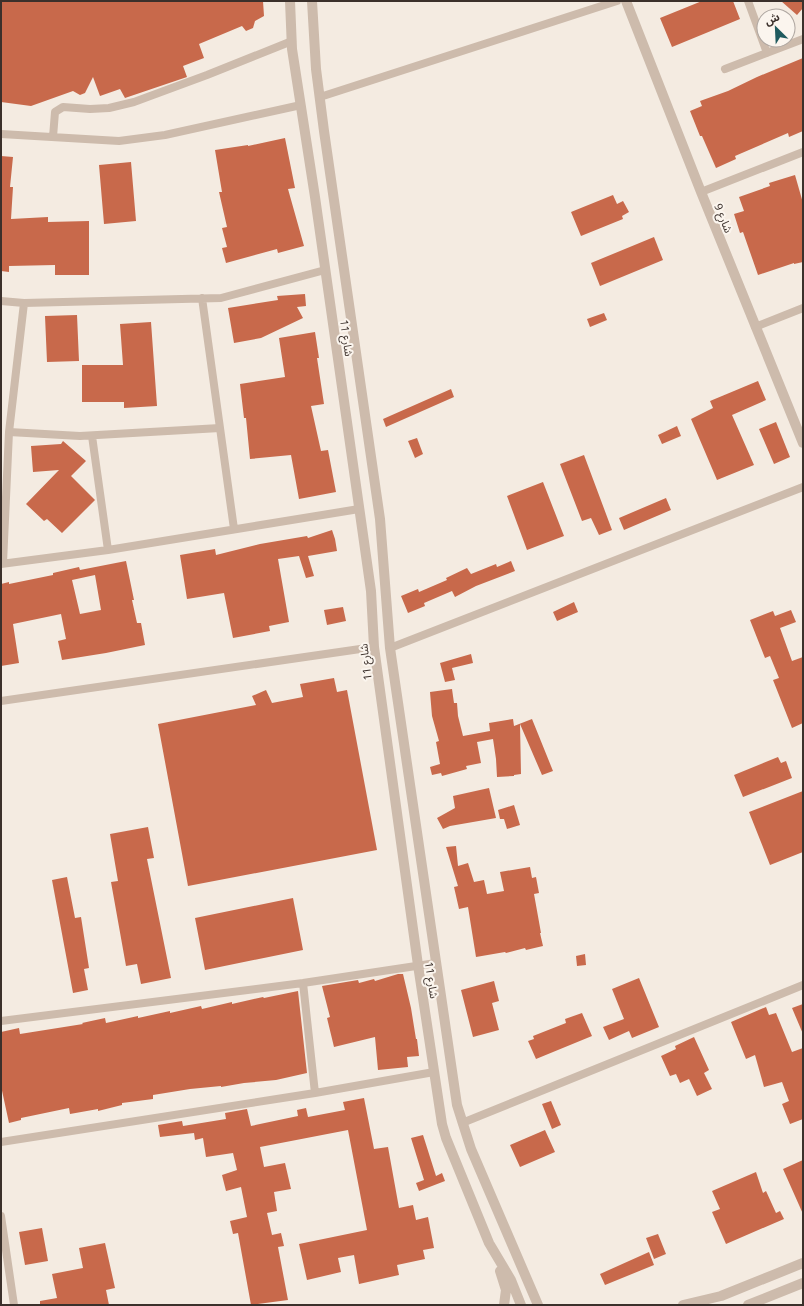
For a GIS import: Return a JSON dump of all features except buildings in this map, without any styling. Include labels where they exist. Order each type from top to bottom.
[{"type":"street","name":"شارع 11","points":[[290,1],[292,41],[371,592],[374,647],[418,965],[441,1117],[446,1138],[489,1243],[511,1280],[521,1305]]},
{"type":"street","name":"شارع 11","points":[[312,1],[316,69],[324,131],[380,519],[390,648],[457,1105],[470,1149],[538,1305]]},
{"type":"street","points":[[320,97],[617,1]]},
{"type":"street","name":"شارع 9","points":[[626,1],[755,327],[803,443]]},
{"type":"street","points":[[748,1],[767,53]]},
{"type":"street","points":[[725,69],[803,39]]},
{"type":"street","points":[[53,137],[54,112],[63,107],[90,109],[109,108],[134,102],[292,41]]},
{"type":"street","points":[[1,134],[119,141],[165,135],[301,105]]},
{"type":"street","points":[[701,192],[803,152]]},
{"type":"street","points":[[1,301],[24,303],[221,298],[325,270]]},
{"type":"street","points":[[202,298],[234,530]]},
{"type":"street","points":[[24,303],[8,432],[2,563],[108,550],[359,509]]},
{"type":"street","points":[[755,327],[803,308]]},
{"type":"street","points":[[8,432],[92,436],[220,428]]},
{"type":"street","points":[[92,436],[108,550]]},
{"type":"street","points":[[390,648],[803,487]]},
{"type":"street","points":[[1,701],[374,647]]},
{"type":"street","points":[[1,1021],[303,983],[436,963]]},
{"type":"street","points":[[303,983],[315,1093]]},
{"type":"street","points":[[462,1123],[803,985]]},
{"type":"street","points":[[1,1142],[315,1093],[434,1072]]},
{"type":"street","points":[[1,1216],[14,1305]]},
{"type":"street","points":[[489,1243],[505,1285],[506,1290],[504,1305]]},
{"type":"street","points":[[683,1305],[721,1296],[803,1263]]},
{"type":"street","points":[[748,1305],[803,1283]]}]
